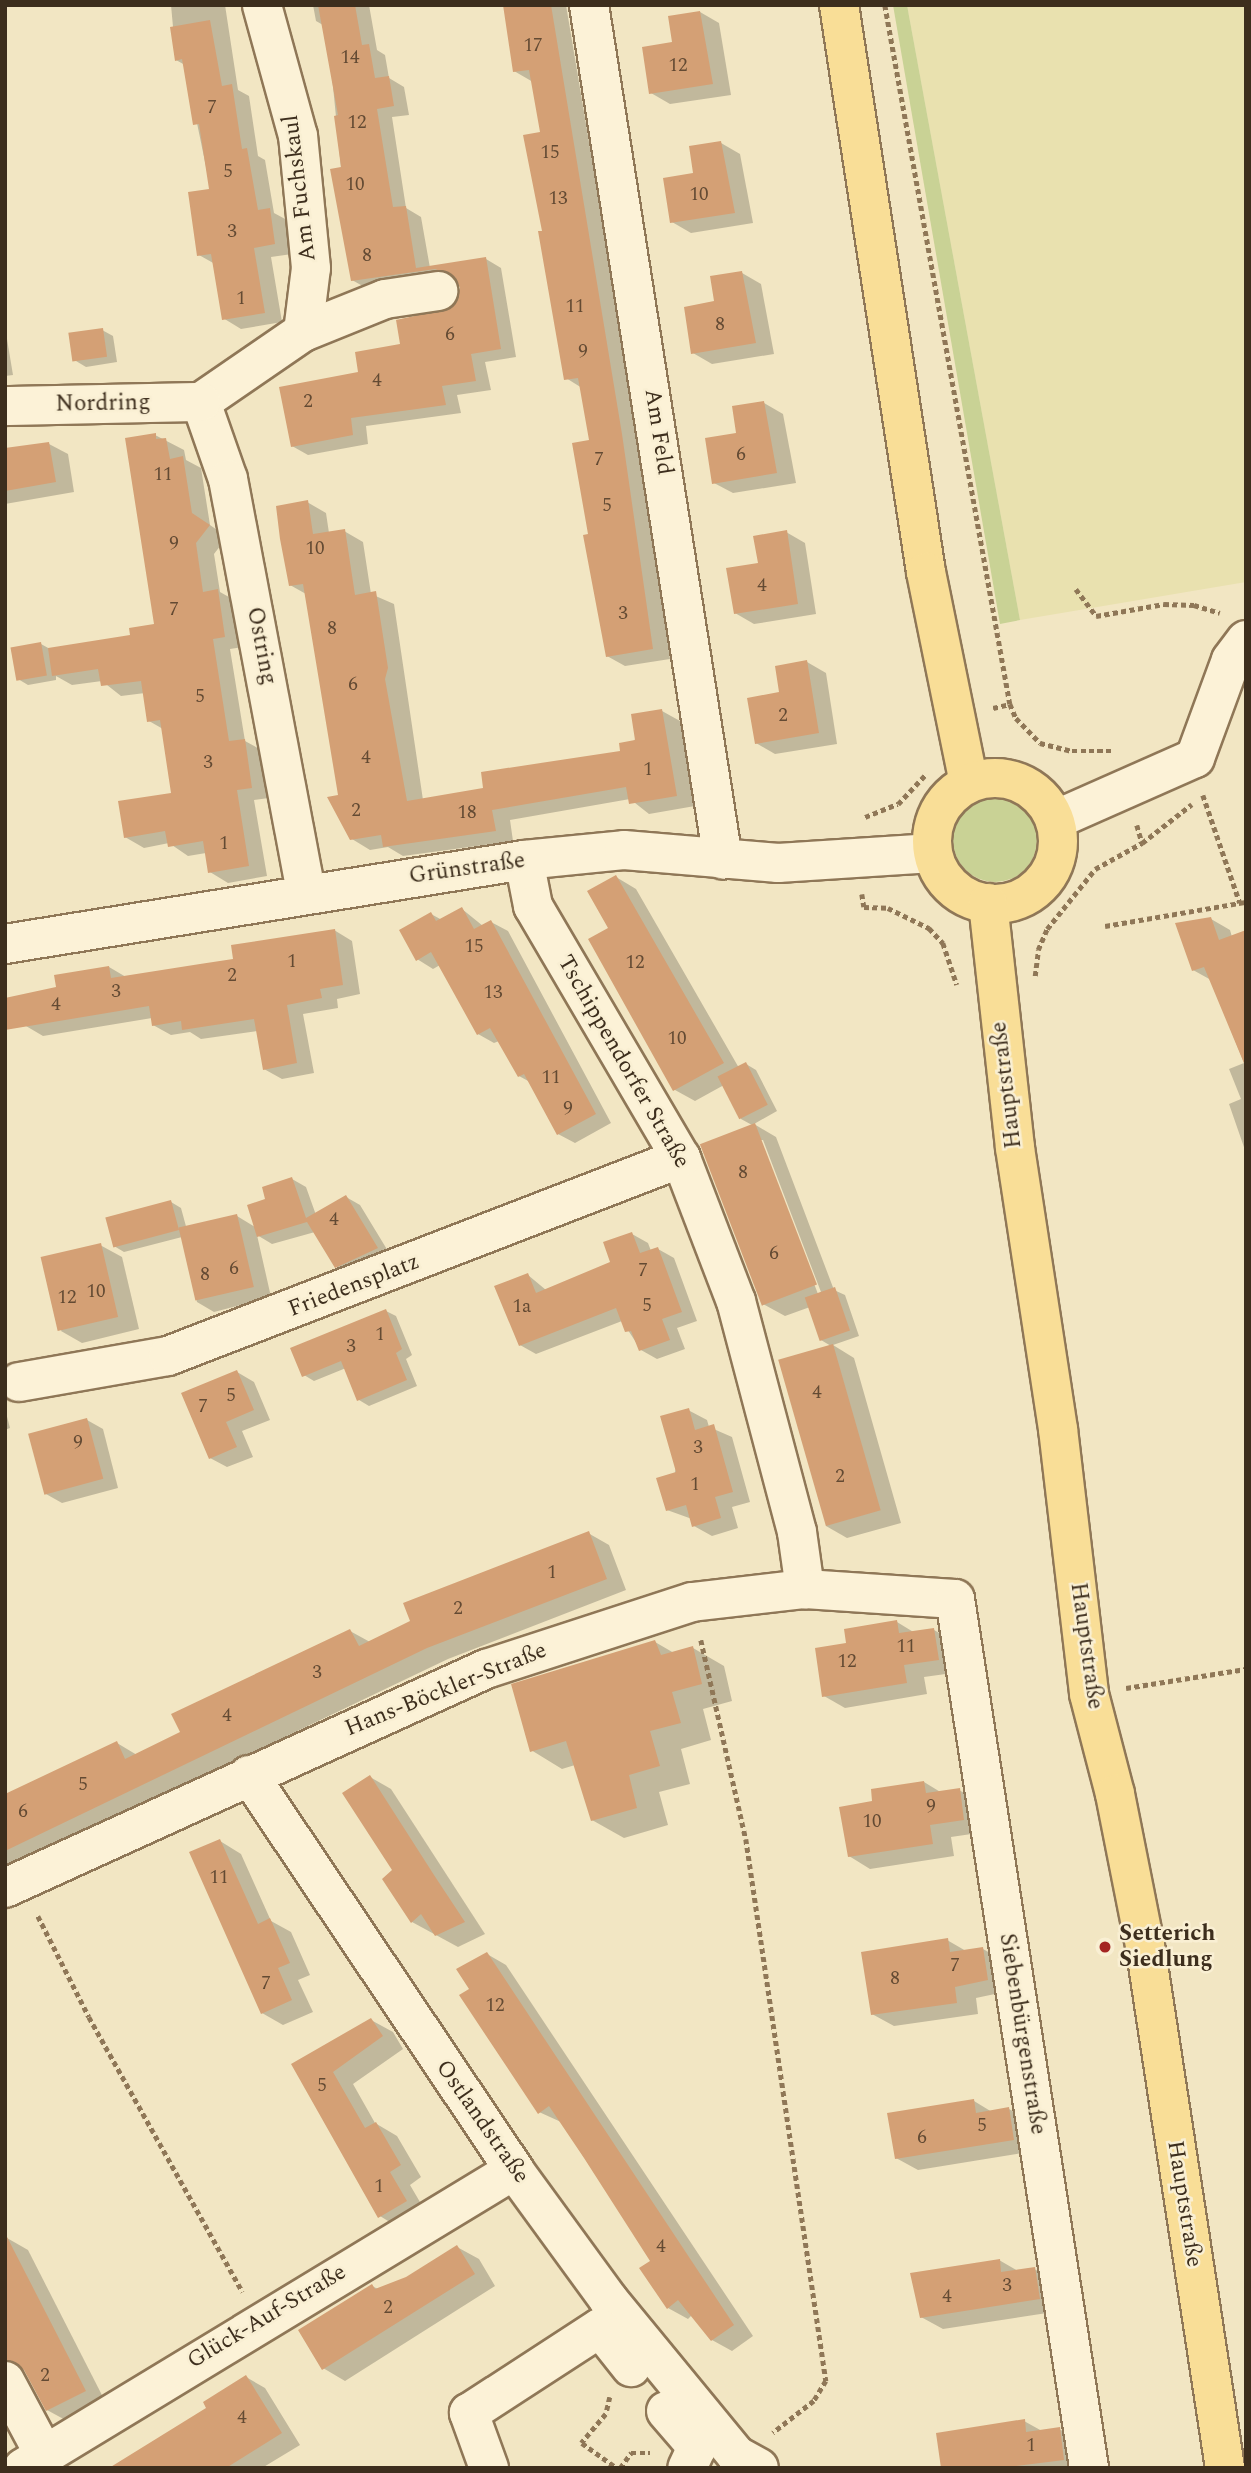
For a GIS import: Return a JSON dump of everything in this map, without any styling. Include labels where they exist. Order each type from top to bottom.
[{"type":"main road","points":[[838,5],[926,572],[969,783]]},
{"type":"main road","points":[[986,778],[1020,783],[1036,792],[1055,820],[1059,841],[1045,881],[1029,895],[1009,902],[988,903],[952,887],[933,853],[935,820],[943,805],[969,783],[986,778]]},
{"type":"main road","name":"Hauptstraße","points":[[988,903],[1015,1148],[1058,1429],[1089,1694],[1115,1794],[1145,1945],[1224,2468]]},
{"type":"street","name":"Am Fuchskaul","points":[[262,5],[298,136],[311,268],[303,332]]},
{"type":"street","name":"Am Feld","points":[[589,5],[723,860]]},
{"type":"street","points":[[201,402],[303,332],[385,299],[438,291]]},
{"type":"street","name":"Nordring","points":[[5,406],[201,402]]},
{"type":"street","name":"Ostring","points":[[201,402],[228,479],[306,893]]},
{"type":"street","points":[[1055,820],[1195,758],[1231,660],[1236,629]]},
{"type":"street","name":"Grünstraße","points":[[5,944],[306,893],[524,860],[624,850],[778,863],[933,853]]},
{"type":"street","name":"Tschippendorfer Straße","points":[[524,860],[533,906],[681,1157],[736,1301],[797,1532],[805,1589]]},
{"type":"street","name":"Friedensplatz","points":[[19,1382],[168,1356],[681,1157]]},
{"type":"street","name":"Hans-Böckler-Straße","points":[[13,1884],[248,1775],[486,1670],[692,1602],[805,1589],[955,1599]]},
{"type":"street","name":"Siebenbürgenstraße","points":[[955,1599],[1089,2468]]},
{"type":"street","name":"Ostlandstraße","points":[[248,1775],[514,2170],[640,2342],[740,2463]]},
{"type":"street","name":"Glück-Auf-Straße","points":[[33,2461],[259,2321],[514,2170]]},
{"type":"street","points":[[489,2468],[469,2413],[600,2328],[697,2447],[687,2468]]},
{"type":"street","points":[[5,2381],[33,2461]]},
{"type":"path","points":[[885,5],[1004,682]]},
{"type":"path","points":[[1076,589],[1096,616],[1164,604],[1216,609],[1236,629]]},
{"type":"path","points":[[1105,926],[1243,903],[1202,794],[1209,786]]},
{"type":"path","points":[[692,1602],[746,1839],[826,2381],[814,2402],[740,2463]]},
{"type":"path","points":[[1089,1694],[1246,1669]]},
{"type":"path","points":[[13,1884],[259,2321]]},
{"type":"path","points":[[617,2468],[582,2443],[606,2414],[617,2363],[623,2357]]},
{"type":"shaded area","points":[[907,5],[1246,5],[1246,582],[1020,620]]},
{"type":"green space","points":[[893,5],[907,5],[1020,620],[1000,624]]},
{"type":"green space","points":[[995,798],[1011,801],[1025,810],[1034,824],[1037,840],[1034,856],[1025,870],[1011,879],[995,882],[979,879],[965,870],[956,856],[953,840],[956,824],[965,810],[979,801]]},
{"type":"building","points":[[318,5],[355,5],[362,45],[369,44],[375,78],[389,76],[394,106],[377,109],[393,207],[406,206],[416,268],[486,257],[501,349],[471,354],[476,381],[442,386],[446,405],[351,418],[353,435],[291,447],[279,387],[358,372],[355,352],[400,344],[396,320],[451,308],[460,288],[455,277],[435,269],[351,281],[330,169],[341,167],[334,116],[338,115]]},
{"type":"building","points":[[503,5],[551,5],[622,434],[653,649],[606,657],[583,535],[588,534],[572,443],[589,440],[578,378],[564,380],[538,231],[542,231],[523,135],[540,132],[529,70],[513,72]]},
{"type":"building","points":[[700,11],[713,84],[649,94],[642,47],[672,42],[668,16]]},
{"type":"building","points":[[210,20],[222,86],[232,84],[242,149],[247,148],[258,210],[270,208],[275,244],[254,248],[265,313],[222,320],[211,254],[197,256],[188,192],[209,189],[199,124],[193,125],[182,59],[175,61],[170,27]]},
{"type":"building","points":[[721,141],[735,213],[670,223],[663,178],[693,173],[689,146]]},
{"type":"building","points":[[742,271],[756,343],[691,354],[684,307],[714,301],[710,276]]},
{"type":"building","points":[[103,328],[107,357],[72,362],[68,333]]},
{"type":"building","points":[[764,401],[777,473],[712,484],[705,438],[736,433],[732,406]]},
{"type":"building","points":[[156,433],[156,439],[166,438],[170,459],[183,456],[192,513],[210,525],[196,543],[203,592],[218,589],[225,637],[213,639],[229,741],[245,739],[252,788],[237,790],[249,866],[208,873],[203,841],[168,847],[165,831],[124,838],[118,801],[171,793],[160,720],[147,722],[141,681],[101,686],[98,669],[52,676],[48,648],[130,635],[129,628],[154,624],[125,438]]},
{"type":"building","points":[[49,442],[56,482],[5,491],[5,448]]},
{"type":"building","points":[[308,500],[313,534],[345,529],[355,595],[376,591],[388,668],[385,679],[407,801],[483,788],[481,772],[620,751],[619,743],[635,740],[631,714],[662,709],[677,796],[629,804],[626,787],[492,810],[496,831],[383,847],[381,835],[350,840],[327,797],[338,795],[303,584],[289,586],[280,539],[276,506]]},
{"type":"building","points":[[787,530],[798,604],[734,614],[726,568],[758,563],[753,536]]},
{"type":"building","points":[[41,642],[47,675],[16,681],[10,647]]},
{"type":"building","points":[[807,660],[819,733],[755,744],[747,698],[779,692],[775,666]]},
{"type":"building","points":[[616,875],[724,1063],[673,1091],[588,939],[608,928],[587,891]]},
{"type":"building","points":[[462,907],[474,929],[491,920],[596,1114],[557,1135],[524,1074],[518,1077],[490,1028],[477,1035],[431,952],[416,961],[399,930],[431,912],[436,921]]},
{"type":"building","points":[[1211,917],[1219,940],[1246,930],[1246,1068],[1204,967],[1192,971],[1175,923]]},
{"type":"building","points":[[335,929],[343,985],[320,989],[322,998],[287,1005],[297,1063],[263,1070],[254,1019],[182,1030],[181,1021],[152,1026],[149,1006],[5,1030],[5,998],[56,987],[54,975],[109,966],[111,978],[233,959],[231,945]]},
{"type":"building","points":[[746,1062],[768,1105],[739,1119],[717,1077]]},
{"type":"building","points":[[755,1123],[817,1285],[762,1306],[700,1144]]},
{"type":"building","points":[[292,1177],[306,1218],[346,1195],[378,1248],[335,1268],[307,1222],[257,1237],[247,1205],[265,1199],[262,1187]]},
{"type":"building","points":[[171,1200],[179,1230],[113,1248],[105,1218]]},
{"type":"building","points":[[237,1214],[254,1287],[195,1301],[179,1227]]},
{"type":"building","points":[[632,1232],[640,1253],[658,1247],[682,1312],[662,1319],[670,1340],[639,1351],[631,1331],[625,1332],[616,1308],[519,1346],[494,1286],[528,1273],[536,1293],[610,1262],[603,1242]]},
{"type":"building","points":[[101,1243],[118,1317],[58,1331],[41,1257]]},
{"type":"building","points":[[835,1287],[850,1330],[820,1341],[805,1297]]},
{"type":"building","points":[[386,1309],[402,1349],[396,1353],[407,1380],[357,1401],[341,1361],[302,1377],[290,1348]]},
{"type":"building","points":[[833,1344],[881,1510],[826,1526],[778,1360]]},
{"type":"building","points":[[237,1370],[254,1410],[226,1422],[237,1447],[209,1459],[181,1393]]},
{"type":"building","points":[[689,1408],[695,1430],[714,1424],[733,1492],[715,1497],[721,1518],[692,1527],[686,1505],[666,1511],[656,1478],[676,1472],[660,1416]]},
{"type":"building","points":[[87,1418],[103,1479],[44,1495],[28,1434]]},
{"type":"building","points":[[589,1531],[607,1579],[427,1648],[5,1851],[5,1794],[117,1741],[125,1759],[180,1732],[171,1714],[350,1629],[359,1646],[410,1621],[403,1603]]},
{"type":"building","points":[[897,1620],[899,1633],[934,1628],[939,1660],[904,1665],[907,1683],[822,1697],[815,1648],[846,1643],[844,1629]]},
{"type":"building","points":[[655,1640],[661,1655],[693,1646],[702,1684],[672,1692],[681,1723],[650,1731],[660,1766],[629,1775],[637,1808],[591,1821],[566,1741],[530,1752],[511,1684]]},
{"type":"building","points":[[370,1775],[465,1922],[435,1936],[421,1914],[411,1923],[382,1879],[392,1870],[342,1793]]},
{"type":"building","points":[[924,1781],[926,1793],[960,1788],[964,1820],[930,1825],[933,1844],[848,1857],[839,1807],[872,1801],[871,1789]]},
{"type":"building","points":[[220,1839],[258,1924],[270,1918],[290,1963],[278,1968],[292,2000],[261,2014],[189,1852]]},
{"type":"building","points":[[948,1938],[950,1952],[983,1947],[988,1980],[955,1987],[957,2003],[871,2015],[861,1952]]},
{"type":"building","points":[[487,1952],[734,2325],[711,2341],[678,2300],[667,2309],[639,2268],[650,2261],[584,2158],[549,2106],[538,2114],[459,1995],[469,1989],[456,1969]]},
{"type":"building","points":[[371,2018],[383,2036],[333,2072],[365,2128],[376,2122],[401,2165],[390,2172],[407,2201],[378,2218],[291,2064]]},
{"type":"building","points":[[974,2099],[976,2113],[1009,2107],[1014,2140],[895,2159],[887,2113]]},
{"type":"building","points":[[5,2233],[86,2391],[46,2411],[24,2370],[5,2359]]},
{"type":"building","points":[[457,2245],[475,2274],[322,2370],[298,2330],[372,2284],[375,2289],[406,2277]]},
{"type":"building","points":[[1000,2259],[1001,2272],[1035,2267],[1040,2299],[920,2318],[910,2273]]},
{"type":"building","points":[[246,2375],[282,2433],[226,2468],[109,2468],[206,2408],[203,2402]]},
{"type":"building","points":[[1025,2419],[1026,2432],[1060,2427],[1064,2460],[1001,2468],[941,2468],[936,2433]]},
{"type":"place","name":"Setterich Siedlung","points":[[1105,1947]]}]
